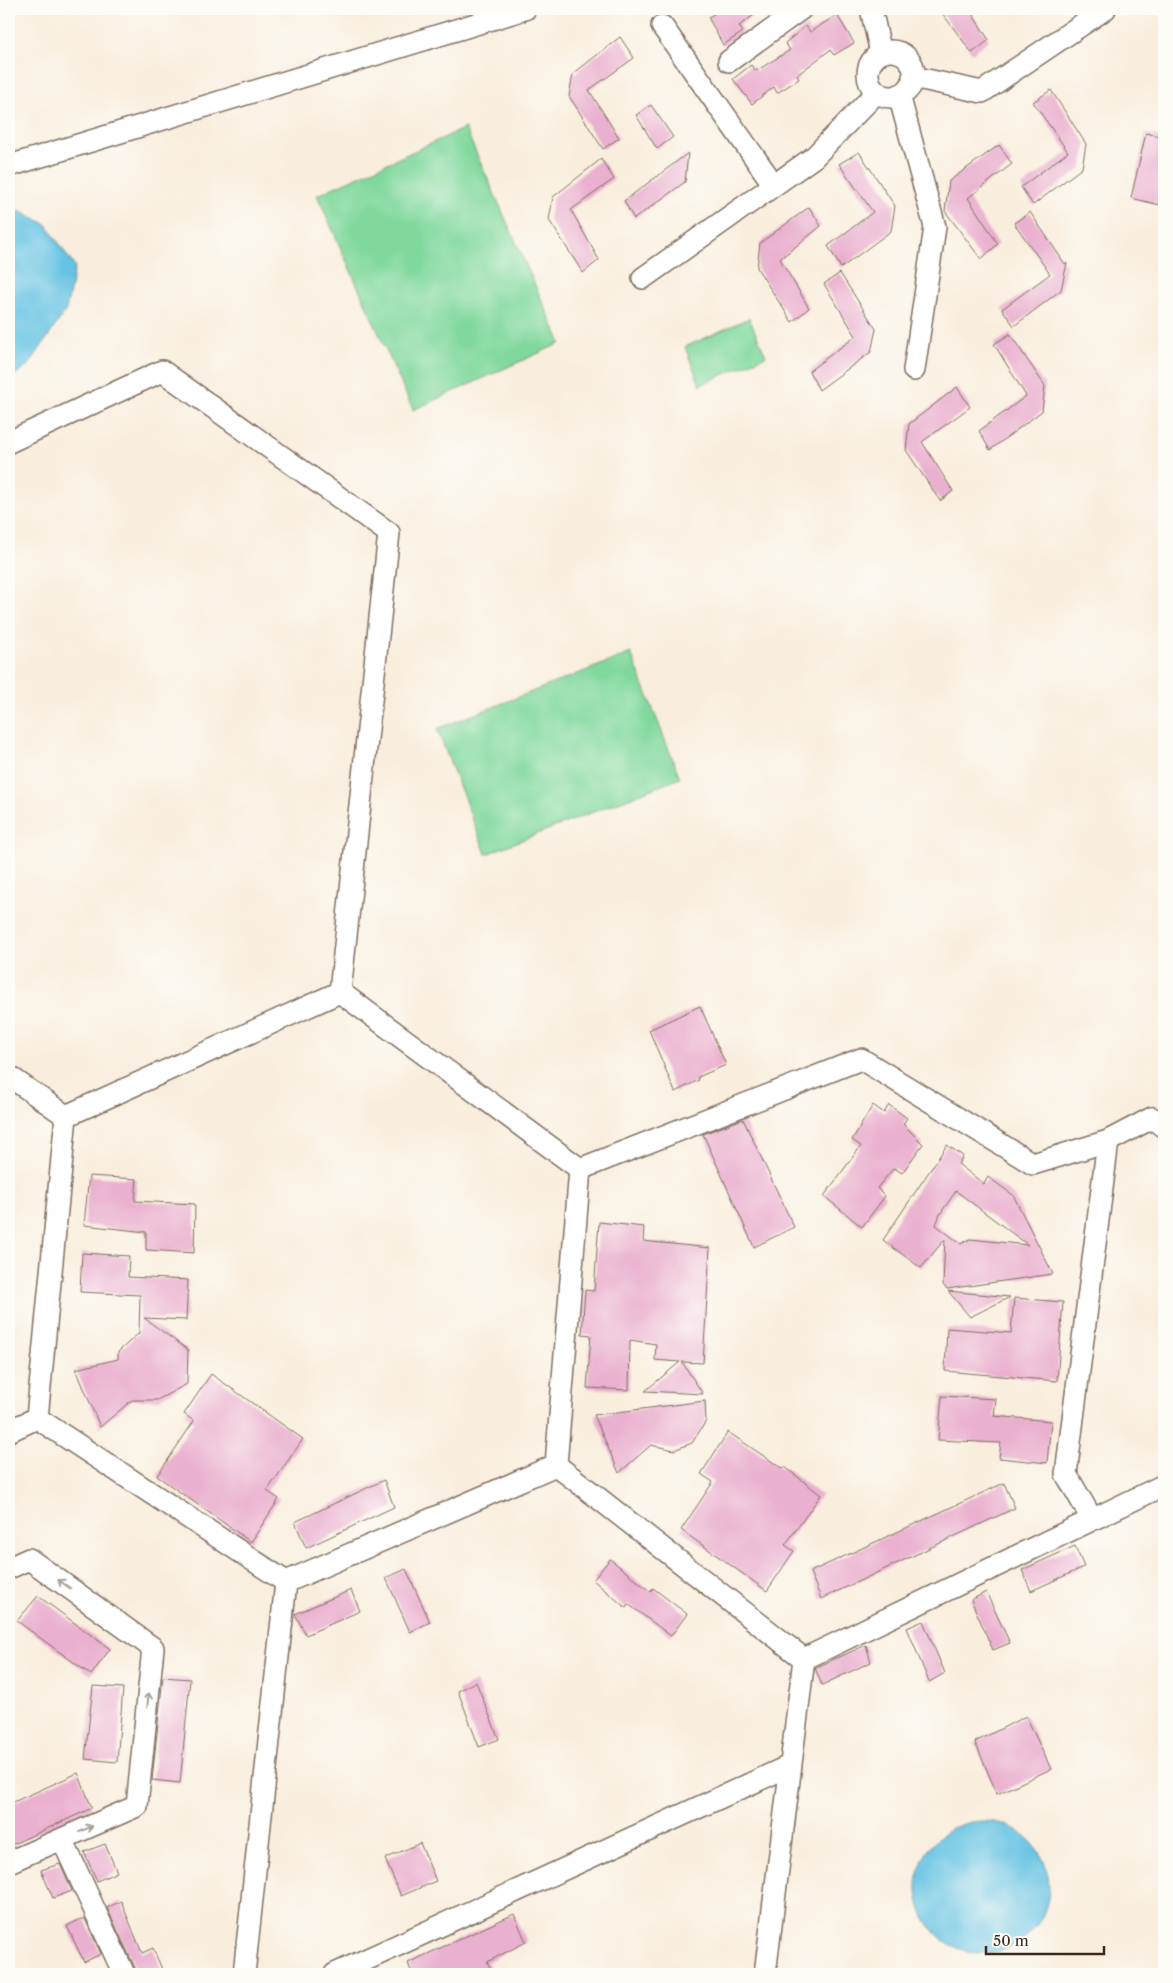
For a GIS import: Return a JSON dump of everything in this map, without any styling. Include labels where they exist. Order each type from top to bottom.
[{"type":"street","points":[[9,166],[525,9]]},
{"type":"street","points":[[730,60],[802,9]]},
{"type":"street","points":[[871,9],[881,53]]},
{"type":"street","points":[[913,77],[982,92],[1105,9]]},
{"type":"street","points":[[662,26],[774,185]]},
{"type":"street","points":[[895,51],[907,58],[913,70],[913,77],[911,85],[899,95],[892,97],[876,92],[871,86],[868,70],[871,63],[881,53],[895,51]]},
{"type":"street","points":[[643,278],[814,157],[876,92]]},
{"type":"street","points":[[899,95],[935,227],[914,370]]},
{"type":"street","points":[[9,442],[162,371],[389,533],[340,992]]},
{"type":"street","points":[[66,1116],[340,992]]},
{"type":"street","points":[[340,992],[580,1169]]},
{"type":"street","points":[[580,1169],[861,1059],[1033,1164],[1108,1140],[1152,1118],[1164,1127]]},
{"type":"street","points":[[9,1076],[66,1116]]},
{"type":"street","points":[[37,1418],[66,1116]]},
{"type":"street","points":[[1092,1519],[1066,1474],[1108,1140]]},
{"type":"street","points":[[556,1465],[580,1169]]},
{"type":"street","points":[[9,1431],[37,1418]]},
{"type":"street","points":[[37,1418],[286,1582]]},
{"type":"street","points":[[286,1582],[556,1465]]},
{"type":"street","points":[[556,1465],[804,1659]]},
{"type":"street","points":[[804,1659],[1164,1485]]},
{"type":"street","points":[[9,1568],[29,1560],[153,1648],[137,1806],[9,1862]]},
{"type":"street","points":[[244,1974],[286,1582]]},
{"type":"street","points":[[765,1974],[789,1766],[804,1659]]},
{"type":"street","points":[[335,1974],[789,1766]]},
{"type":"street","points":[[62,1839],[124,1974]]},
{"type":"green space","points":[[465,128],[561,343],[413,410],[317,195]]},
{"type":"green space","points":[[749,318],[766,356],[700,385],[685,347]]},
{"type":"green space","points":[[631,653],[680,778],[486,854],[437,729]]},
{"type":"water","points":[[9,206],[46,224],[75,267],[66,310],[29,365],[9,379]]},
{"type":"water","points":[[983,1821],[996,1822],[1008,1826],[1030,1840],[1044,1862],[1048,1874],[1048,1900],[1044,1912],[1030,1934],[1008,1948],[996,1952],[983,1953],[970,1952],[958,1948],[936,1934],[922,1912],[918,1900],[917,1887],[918,1874],[922,1862],[936,1840],[958,1826],[970,1822]]},
{"type":"building","points":[[724,9],[762,9],[739,26],[743,32],[723,45],[708,17]]},
{"type":"building","points":[[939,9],[969,9],[989,40],[972,53]]},
{"type":"building","points":[[837,15],[854,43],[834,55],[830,50],[797,75],[799,79],[777,93],[774,87],[752,104],[733,79],[751,65],[756,71],[790,50],[785,43],[806,26],[810,32]]},
{"type":"building","points":[[620,37],[634,58],[589,90],[619,138],[603,149],[569,96],[573,74]]},
{"type":"building","points":[[1051,90],[1086,144],[1082,168],[1033,205],[1021,187],[1068,152],[1033,102]]},
{"type":"building","points":[[651,105],[673,137],[657,149],[636,115]]},
{"type":"building","points":[[1146,133],[1164,137],[1164,206],[1131,198]]},
{"type":"building","points":[[999,145],[1012,164],[968,198],[998,244],[981,259],[945,211],[949,181]]},
{"type":"building","points":[[859,152],[895,206],[891,231],[841,268],[828,246],[873,212],[839,164]]},
{"type":"building","points":[[688,153],[685,182],[634,219],[624,201]]},
{"type":"building","points":[[601,159],[614,179],[571,210],[599,260],[583,273],[549,220],[553,197]]},
{"type":"building","points":[[809,207],[821,226],[780,259],[809,308],[792,322],[757,268],[760,243]]},
{"type":"building","points":[[1030,212],[1065,264],[1067,263],[1061,290],[1014,326],[1002,309],[1050,274],[1014,223]]},
{"type":"building","points":[[840,273],[876,329],[871,352],[819,390],[809,371],[856,336],[824,284]]},
{"type":"building","points":[[1010,334],[1045,386],[1042,411],[990,450],[979,431],[1026,396],[994,344]]},
{"type":"building","points":[[957,387],[970,407],[922,442],[953,491],[940,501],[906,450],[909,424]]},
{"type":"building","points":[[700,1006],[726,1065],[698,1077],[699,1080],[675,1092],[649,1030]]},
{"type":"building","points":[[873,1105],[884,1113],[889,1105],[907,1118],[903,1124],[923,1144],[902,1173],[894,1168],[877,1188],[885,1196],[862,1227],[824,1196],[861,1146],[852,1140]]},
{"type":"building","points":[[743,1119],[794,1227],[754,1247],[703,1134]]},
{"type":"building","points":[[947,1145],[963,1156],[958,1164],[984,1184],[988,1177],[1013,1195],[1053,1274],[947,1289],[943,1285],[945,1239],[921,1268],[883,1240]],"holes":[[[956,1191],[1028,1245],[970,1239],[961,1244],[936,1225],[940,1214]]]},
{"type":"building","points":[[89,1176],[137,1179],[135,1201],[195,1204],[194,1253],[146,1250],[146,1232],[84,1225]]},
{"type":"building","points":[[599,1222],[644,1227],[643,1241],[710,1248],[703,1363],[682,1362],[703,1394],[645,1391],[680,1362],[655,1360],[656,1344],[630,1340],[629,1390],[587,1388],[591,1335],[582,1334],[585,1290],[594,1291]]},
{"type":"building","points":[[82,1253],[129,1256],[128,1277],[188,1280],[186,1320],[144,1318],[188,1350],[187,1384],[157,1400],[132,1400],[100,1427],[76,1369],[118,1359],[118,1352],[139,1333],[140,1295],[80,1292]]},
{"type":"building","points":[[948,1291],[1010,1297],[970,1317]]},
{"type":"building","points":[[1014,1298],[1063,1302],[1057,1381],[945,1371],[947,1328],[1011,1333]]},
{"type":"building","points":[[211,1374],[303,1439],[267,1491],[279,1499],[251,1542],[157,1476],[194,1421],[184,1414]]},
{"type":"building","points":[[942,1396],[996,1399],[994,1416],[1051,1421],[1047,1463],[999,1458],[1001,1443],[938,1440]]},
{"type":"building","points":[[705,1401],[706,1421],[692,1443],[674,1450],[651,1445],[619,1473],[594,1415]]},
{"type":"building","points":[[728,1432],[783,1469],[785,1467],[821,1495],[785,1545],[794,1551],[767,1591],[681,1530],[713,1482],[701,1474]]},
{"type":"building","points":[[384,1480],[394,1507],[306,1548],[295,1522]]},
{"type":"building","points":[[1004,1483],[1015,1508],[821,1599],[810,1572]]},
{"type":"building","points":[[1075,1546],[1084,1567],[1031,1591],[1022,1570]]},
{"type":"building","points":[[610,1559],[651,1592],[653,1588],[687,1614],[671,1636],[628,1604],[626,1608],[593,1580]]},
{"type":"building","points":[[406,1569],[430,1622],[410,1632],[386,1578]]},
{"type":"building","points":[[351,1590],[360,1611],[306,1635],[295,1614]]},
{"type":"building","points":[[986,1592],[1010,1643],[993,1650],[971,1600]]},
{"type":"building","points":[[38,1596],[110,1649],[91,1675],[17,1621]]},
{"type":"building","points":[[923,1621],[945,1673],[929,1682],[907,1628]]},
{"type":"building","points":[[866,1645],[871,1662],[822,1685],[815,1668]]},
{"type":"building","points":[[163,1677],[190,1679],[180,1783],[152,1780]]},
{"type":"building","points":[[476,1682],[499,1739],[479,1747],[458,1691]]},
{"type":"building","points":[[93,1686],[123,1688],[117,1762],[85,1759]]},
{"type":"building","points":[[1026,1716],[1051,1769],[997,1794],[975,1742]]},
{"type":"building","points":[[78,1773],[92,1808],[9,1846],[9,1804]]},
{"type":"building","points":[[420,1843],[436,1881],[401,1896],[385,1859]]},
{"type":"building","points":[[105,1844],[117,1872],[97,1881],[84,1852]]},
{"type":"building","points":[[60,1864],[72,1891],[53,1898],[41,1870]]},
{"type":"building","points":[[121,1901],[142,1953],[153,1948],[164,1974],[138,1974],[107,1908]]},
{"type":"building","points":[[514,1914],[526,1942],[487,1962],[494,1974],[412,1974],[408,1963]]},
{"type":"building","points":[[85,1919],[101,1954],[84,1962],[67,1926]]}]
